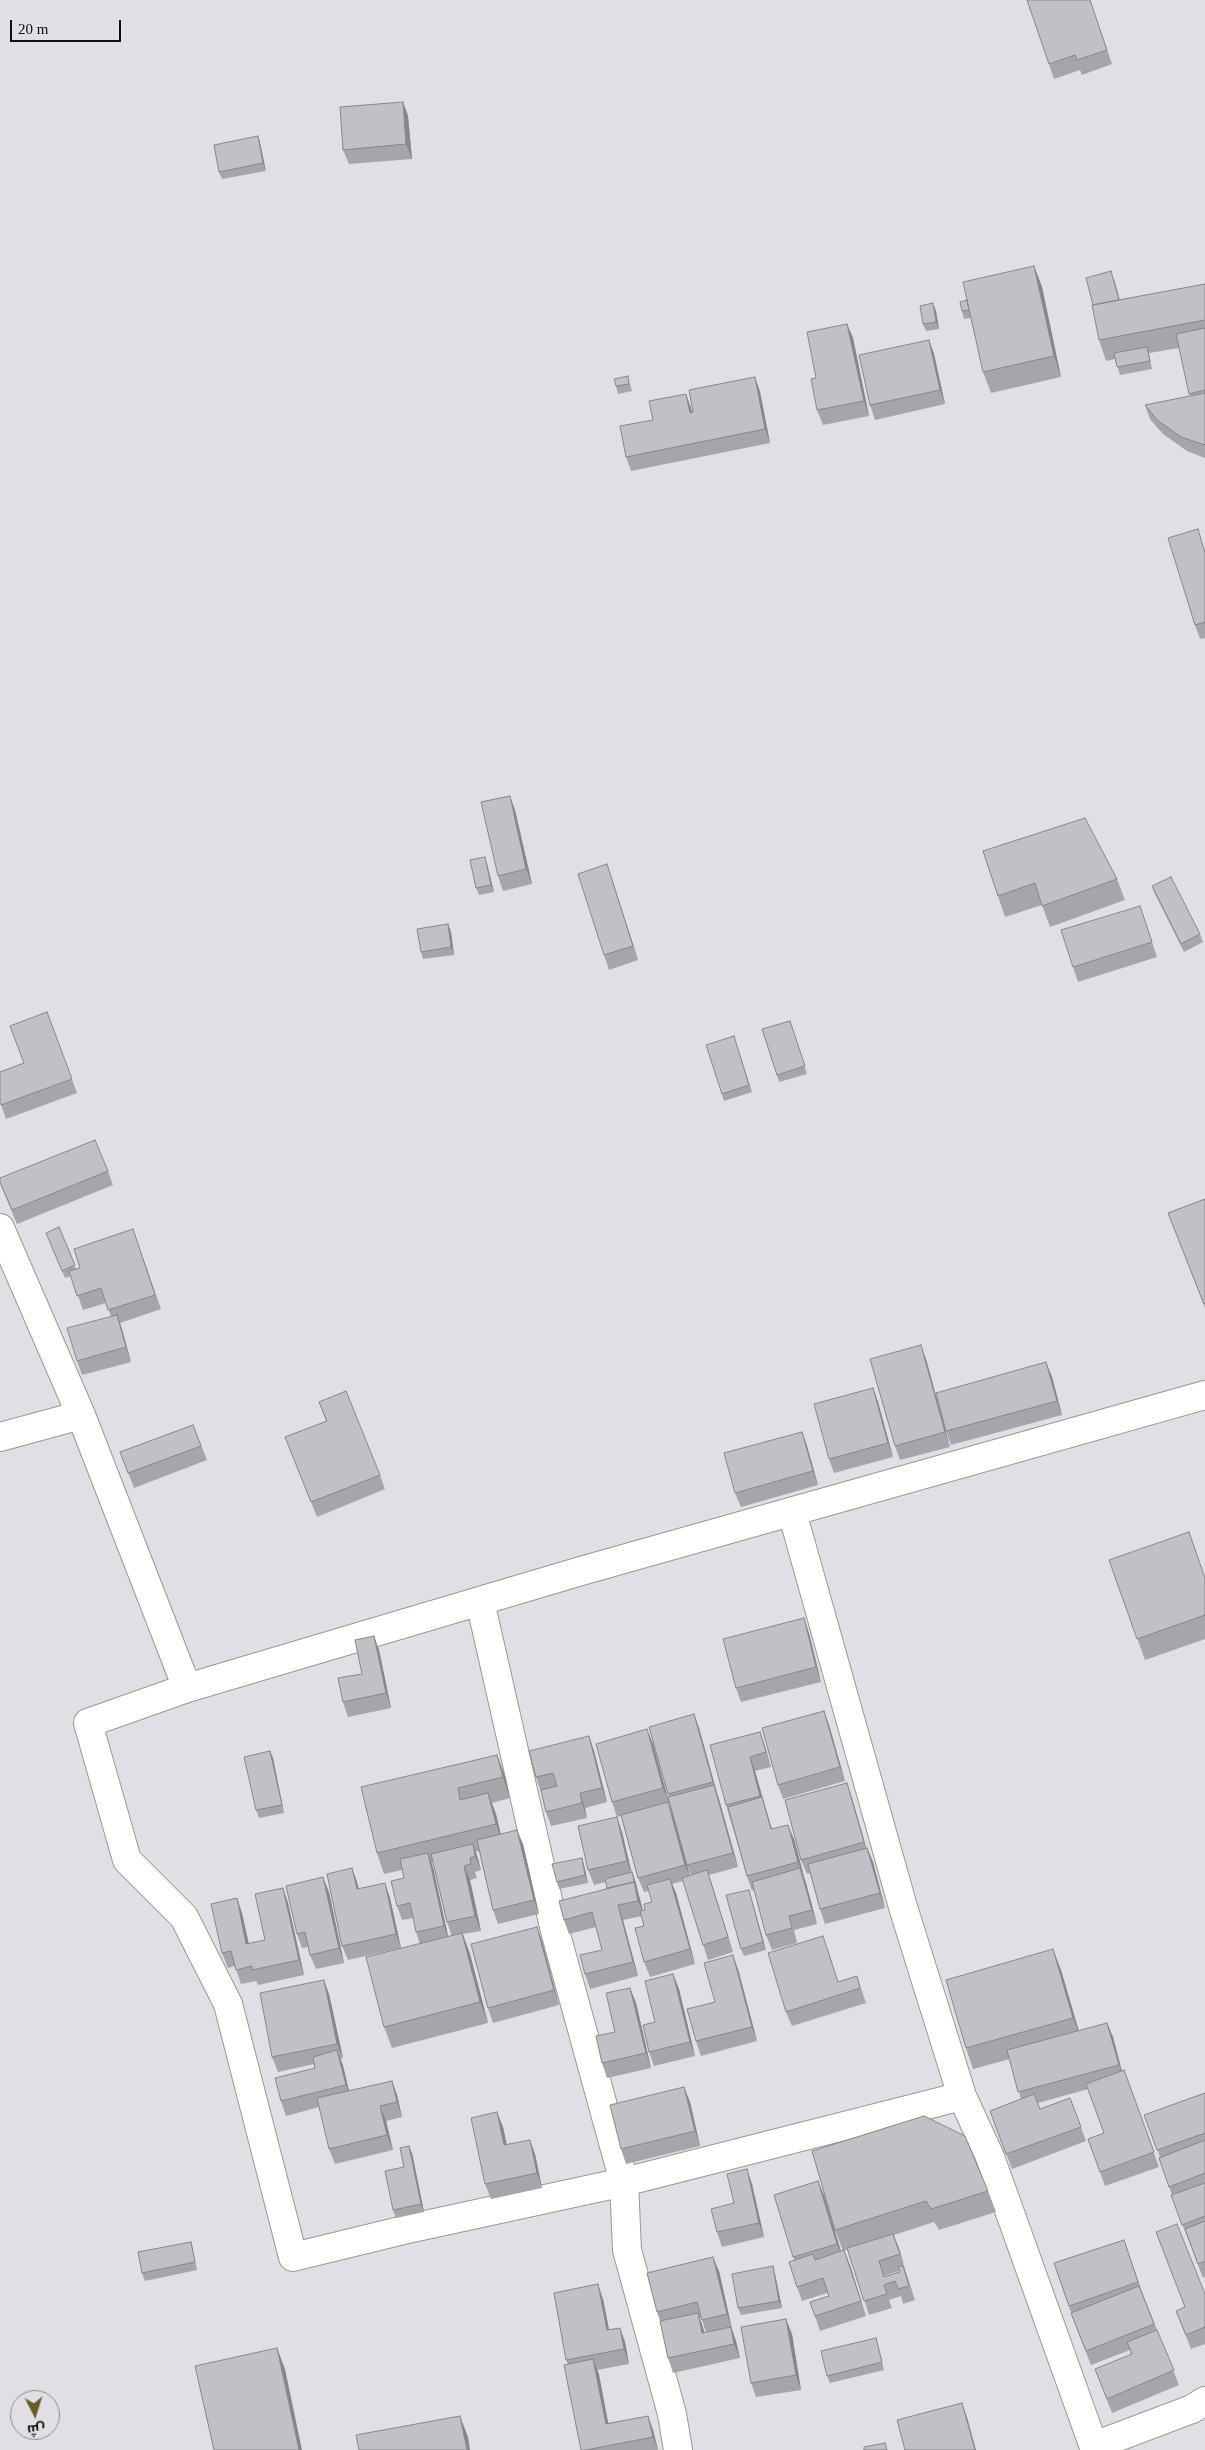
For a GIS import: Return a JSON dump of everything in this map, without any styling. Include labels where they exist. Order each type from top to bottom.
[{"type":"street","points":[[0,1228],[82,1415],[187,1688]]},
{"type":"street","points":[[962,2096],[624,2182],[293,2256],[228,2004],[184,1917],[127,1860],[88,1723],[187,1688],[480,1601],[1205,1395]]},
{"type":"street","points":[[0,1437],[82,1415]]},
{"type":"street","points":[[792,1512],[902,1907],[962,2096],[990,2157],[1094,2448],[1192,2409],[1205,2401]]},
{"type":"street","points":[[480,1601],[555,1931],[624,2182],[627,2250],[672,2414],[678,2450]]},
{"type":"building","points":[[1027,0],[1090,0],[1107,50],[1077,60],[1075,55],[1049,64]]},
{"type":"building","points":[[403,102],[406,144],[343,150],[340,107]]},
{"type":"building","points":[[258,136],[263,163],[219,172],[214,145]]},
{"type":"building","points":[[1034,266],[1054,356],[983,372],[963,282]]},
{"type":"building","points":[[1111,271],[1119,300],[1093,305],[1086,278]]},
{"type":"building","points":[[1205,284],[1205,320],[1099,340],[1092,305]]},
{"type":"building","points":[[967,300],[969,310],[962,311],[960,302]]},
{"type":"building","points":[[933,303],[936,322],[923,324],[920,306]]},
{"type":"building","points":[[847,324],[864,401],[817,410],[811,379],[816,378],[807,332]]},
{"type":"building","points":[[1205,328],[1205,390],[1189,394],[1176,334]]},
{"type":"building","points":[[929,340],[940,390],[870,405],[859,355]]},
{"type":"building","points":[[1147,347],[1150,361],[1117,367],[1114,353]]},
{"type":"building","points":[[628,376],[629,384],[616,386],[614,379]]},
{"type":"building","points":[[755,377],[765,429],[626,457],[620,426],[653,420],[649,401],[686,394],[690,413],[693,412],[689,390]]},
{"type":"building","points":[[1205,393],[1205,445],[1181,437],[1157,420],[1145,405]]},
{"type":"building","points":[[1198,529],[1205,553],[1205,622],[1195,625],[1168,538]]},
{"type":"building","points":[[510,796],[526,869],[498,876],[481,802]]},
{"type":"building","points":[[1085,818],[1117,879],[1042,906],[1035,883],[998,896],[983,851]]},
{"type":"building","points":[[485,857],[491,885],[476,888],[470,860]]},
{"type":"building","points":[[607,864],[633,946],[604,955],[578,874]]},
{"type":"building","points":[[1171,877],[1200,934],[1181,944],[1152,886]]},
{"type":"building","points":[[1140,906],[1152,942],[1073,967],[1061,930]]},
{"type":"building","points":[[448,924],[451,947],[421,952],[417,929]]},
{"type":"building","points":[[47,1012],[72,1079],[1,1105],[0,1072],[24,1063],[10,1026]]},
{"type":"building","points":[[790,1021],[805,1066],[777,1075],[762,1029]]},
{"type":"building","points":[[734,1036],[749,1085],[722,1094],[706,1045]]},
{"type":"building","points":[[95,1140],[108,1171],[12,1210],[0,1178]]},
{"type":"building","points":[[1205,1199],[1205,1304],[1204,1304],[1168,1213]]},
{"type":"building","points":[[59,1227],[75,1265],[62,1271],[46,1233]]},
{"type":"building","points":[[133,1229],[155,1295],[108,1310],[101,1288],[77,1296],[69,1271],[80,1268],[74,1249]]},
{"type":"building","points":[[117,1315],[126,1347],[77,1361],[67,1328]]},
{"type":"building","points":[[921,1345],[945,1432],[895,1446],[870,1359]]},
{"type":"building","points":[[1046,1362],[1057,1401],[946,1431],[936,1393]]},
{"type":"building","points":[[873,1388],[888,1443],[829,1459],[814,1404]]},
{"type":"building","points":[[346,1391],[380,1475],[311,1502],[285,1437],[327,1421],[319,1402]]},
{"type":"building","points":[[193,1425],[201,1446],[128,1473],[120,1452]]},
{"type":"building","points":[[802,1432],[813,1471],[735,1493],[724,1453]]},
{"type":"building","points":[[1189,1532],[1205,1578],[1205,1615],[1137,1639],[1109,1560]]},
{"type":"building","points":[[804,1618],[816,1667],[736,1688],[723,1639]]},
{"type":"building","points":[[374,1636],[386,1693],[343,1702],[338,1678],[362,1674],[355,1640]]},
{"type":"building","points":[[824,1711],[840,1767],[778,1785],[762,1728]]},
{"type":"building","points":[[694,1714],[713,1782],[668,1794],[649,1727]]},
{"type":"building","points":[[647,1729],[663,1788],[612,1802],[596,1744]]},
{"type":"building","points":[[760,1732],[766,1752],[750,1757],[760,1796],[726,1805],[710,1745]]},
{"type":"building","points":[[589,1736],[602,1788],[580,1793],[582,1803],[546,1812],[541,1790],[557,1786],[553,1773],[536,1777],[529,1751]]},
{"type":"building","points":[[270,1751],[282,1805],[256,1810],[244,1757]]},
{"type":"building","points":[[497,1755],[503,1777],[458,1788],[460,1800],[488,1793],[496,1824],[377,1853],[361,1787]]},
{"type":"building","points":[[847,1783],[864,1842],[801,1860],[785,1800]]},
{"type":"building","points":[[714,1785],[733,1853],[687,1865],[668,1797]]},
{"type":"building","points":[[762,1797],[771,1829],[788,1825],[798,1862],[747,1876],[728,1807]]},
{"type":"building","points":[[668,1802],[685,1865],[638,1878],[621,1815]]},
{"type":"building","points":[[617,1817],[627,1861],[588,1870],[578,1826]]},
{"type":"building","points":[[517,1830],[534,1900],[493,1910],[477,1840]]},
{"type":"building","points":[[473,1844],[475,1856],[470,1858],[471,1864],[464,1866],[475,1916],[447,1922],[431,1854]]},
{"type":"building","points":[[867,1848],[880,1893],[820,1909],[808,1864]]},
{"type":"building","points":[[428,1853],[444,1926],[416,1932],[410,1903],[397,1906],[391,1881],[404,1878],[400,1859]]},
{"type":"building","points":[[582,1858],[585,1875],[557,1882],[552,1864]]},
{"type":"building","points":[[352,1868],[357,1889],[385,1883],[396,1934],[342,1946],[327,1874]]},
{"type":"building","points":[[800,1868],[812,1910],[789,1916],[792,1928],[766,1935],[752,1882]]},
{"type":"building","points":[[707,1870],[728,1937],[703,1945],[682,1878]]},
{"type":"building","points":[[632,1872],[635,1885],[634,1882],[607,1888],[605,1879]]},
{"type":"building","points":[[323,1877],[339,1948],[310,1955],[305,1932],[297,1934],[286,1886]]},
{"type":"building","points":[[670,1879],[690,1949],[644,1962],[635,1928],[644,1926],[640,1911],[645,1910],[644,1904],[652,1902],[647,1885]]},
{"type":"building","points":[[634,1882],[638,1901],[618,1905],[633,1962],[585,1974],[580,1955],[602,1950],[592,1912],[564,1920],[559,1901]]},
{"type":"building","points":[[283,1888],[299,1960],[252,1970],[252,1966],[236,1970],[231,1951],[222,1953],[211,1904],[237,1898],[246,1944],[265,1940],[255,1894]]},
{"type":"building","points":[[749,1890],[763,1942],[741,1949],[726,1895]]},
{"type":"building","points":[[537,1927],[554,1990],[488,2008],[471,1944]]},
{"type":"building","points":[[462,1933],[480,2002],[384,2027],[366,1957]]},
{"type":"building","points":[[823,1936],[838,1982],[857,1976],[860,1988],[786,2012],[768,1953]]},
{"type":"building","points":[[1053,1949],[1073,2018],[966,2048],[946,1980]]},
{"type":"building","points":[[733,1955],[752,2027],[696,2041],[687,2009],[715,2002],[704,1963]]},
{"type":"building","points":[[673,1974],[690,2042],[649,2052],[643,2025],[655,2022],[645,1981]]},
{"type":"building","points":[[324,1980],[337,2044],[272,2057],[260,1993]]},
{"type":"building","points":[[630,1988],[646,2053],[602,2063],[596,2036],[615,2032],[606,1993]]},
{"type":"building","points":[[1107,2023],[1119,2065],[1018,2092],[1007,2050]]},
{"type":"building","points":[[337,2050],[346,2085],[281,2101],[275,2078],[315,2068],[313,2057]]},
{"type":"building","points":[[1124,2070],[1154,2152],[1100,2172],[1088,2139],[1104,2133],[1086,2084]]},
{"type":"building","points":[[392,2081],[397,2102],[380,2106],[387,2135],[329,2149],[317,2098]]},
{"type":"building","points":[[684,2087],[695,2131],[621,2149],[610,2105]]},
{"type":"building","points":[[1205,2093],[1205,2133],[1157,2150],[1144,2115]]},
{"type":"building","points":[[1034,2094],[1040,2109],[1070,2098],[1081,2127],[1006,2154],[990,2111]]},
{"type":"building","points":[[497,2112],[504,2145],[530,2140],[537,2173],[485,2184],[471,2118]]},
{"type":"building","points":[[924,2116],[965,2136],[988,2191],[931,2209],[926,2201],[835,2230],[812,2151]]},
{"type":"building","points":[[1205,2140],[1205,2173],[1169,2187],[1159,2158]]},
{"type":"building","points":[[409,2146],[421,2204],[393,2210],[385,2171],[404,2167],[400,2148]]},
{"type":"building","points":[[747,2169],[759,2223],[717,2232],[711,2209],[734,2203],[727,2174]]},
{"type":"building","points":[[818,2181],[837,2244],[793,2257],[774,2195]]},
{"type":"building","points":[[1205,2183],[1205,2216],[1182,2225],[1171,2195]]},
{"type":"building","points":[[1205,2221],[1205,2261],[1198,2264],[1185,2229]]},
{"type":"building","points":[[1177,2224],[1205,2294],[1205,2327],[1186,2335],[1176,2311],[1185,2307],[1156,2232]]},
{"type":"building","points":[[893,2234],[900,2254],[879,2261],[884,2277],[900,2272],[898,2267],[903,2266],[909,2286],[898,2289],[895,2281],[884,2285],[887,2294],[864,2301],[847,2248]]},
{"type":"building","points":[[1124,2240],[1138,2282],[1069,2306],[1054,2263]]},
{"type":"building","points":[[191,2242],[195,2262],[142,2273],[138,2252]]},
{"type":"building","points":[[844,2250],[861,2301],[815,2316],[810,2302],[829,2296],[823,2278],[797,2287],[789,2262],[813,2254],[815,2260]]},
{"type":"building","points":[[713,2257],[727,2314],[702,2320],[697,2302],[657,2312],[647,2273]]},
{"type":"building","points":[[773,2266],[779,2301],[738,2308],[732,2274]]},
{"type":"building","points":[[598,2284],[607,2330],[620,2328],[624,2349],[566,2360],[554,2293]]},
{"type":"building","points":[[1139,2286],[1154,2324],[1086,2351],[1071,2313]]},
{"type":"building","points":[[698,2313],[702,2333],[731,2327],[734,2344],[668,2358],[660,2321]]},
{"type":"building","points":[[786,2319],[796,2375],[751,2383],[741,2327]]},
{"type":"building","points":[[1157,2330],[1174,2370],[1107,2399],[1095,2369],[1132,2354],[1127,2342]]},
{"type":"building","points":[[876,2338],[882,2362],[827,2376],[821,2351]]},
{"type":"building","points":[[277,2348],[299,2450],[214,2450],[195,2366]]},
{"type":"building","points":[[593,2359],[606,2424],[648,2416],[653,2437],[581,2450],[564,2365]]},
{"type":"building","points":[[962,2403],[975,2450],[905,2450],[897,2420]]},
{"type":"building","points":[[460,2416],[467,2450],[359,2450],[356,2435]]},
{"type":"building","points":[[885,2443],[887,2450],[864,2450],[864,2447]]}]
